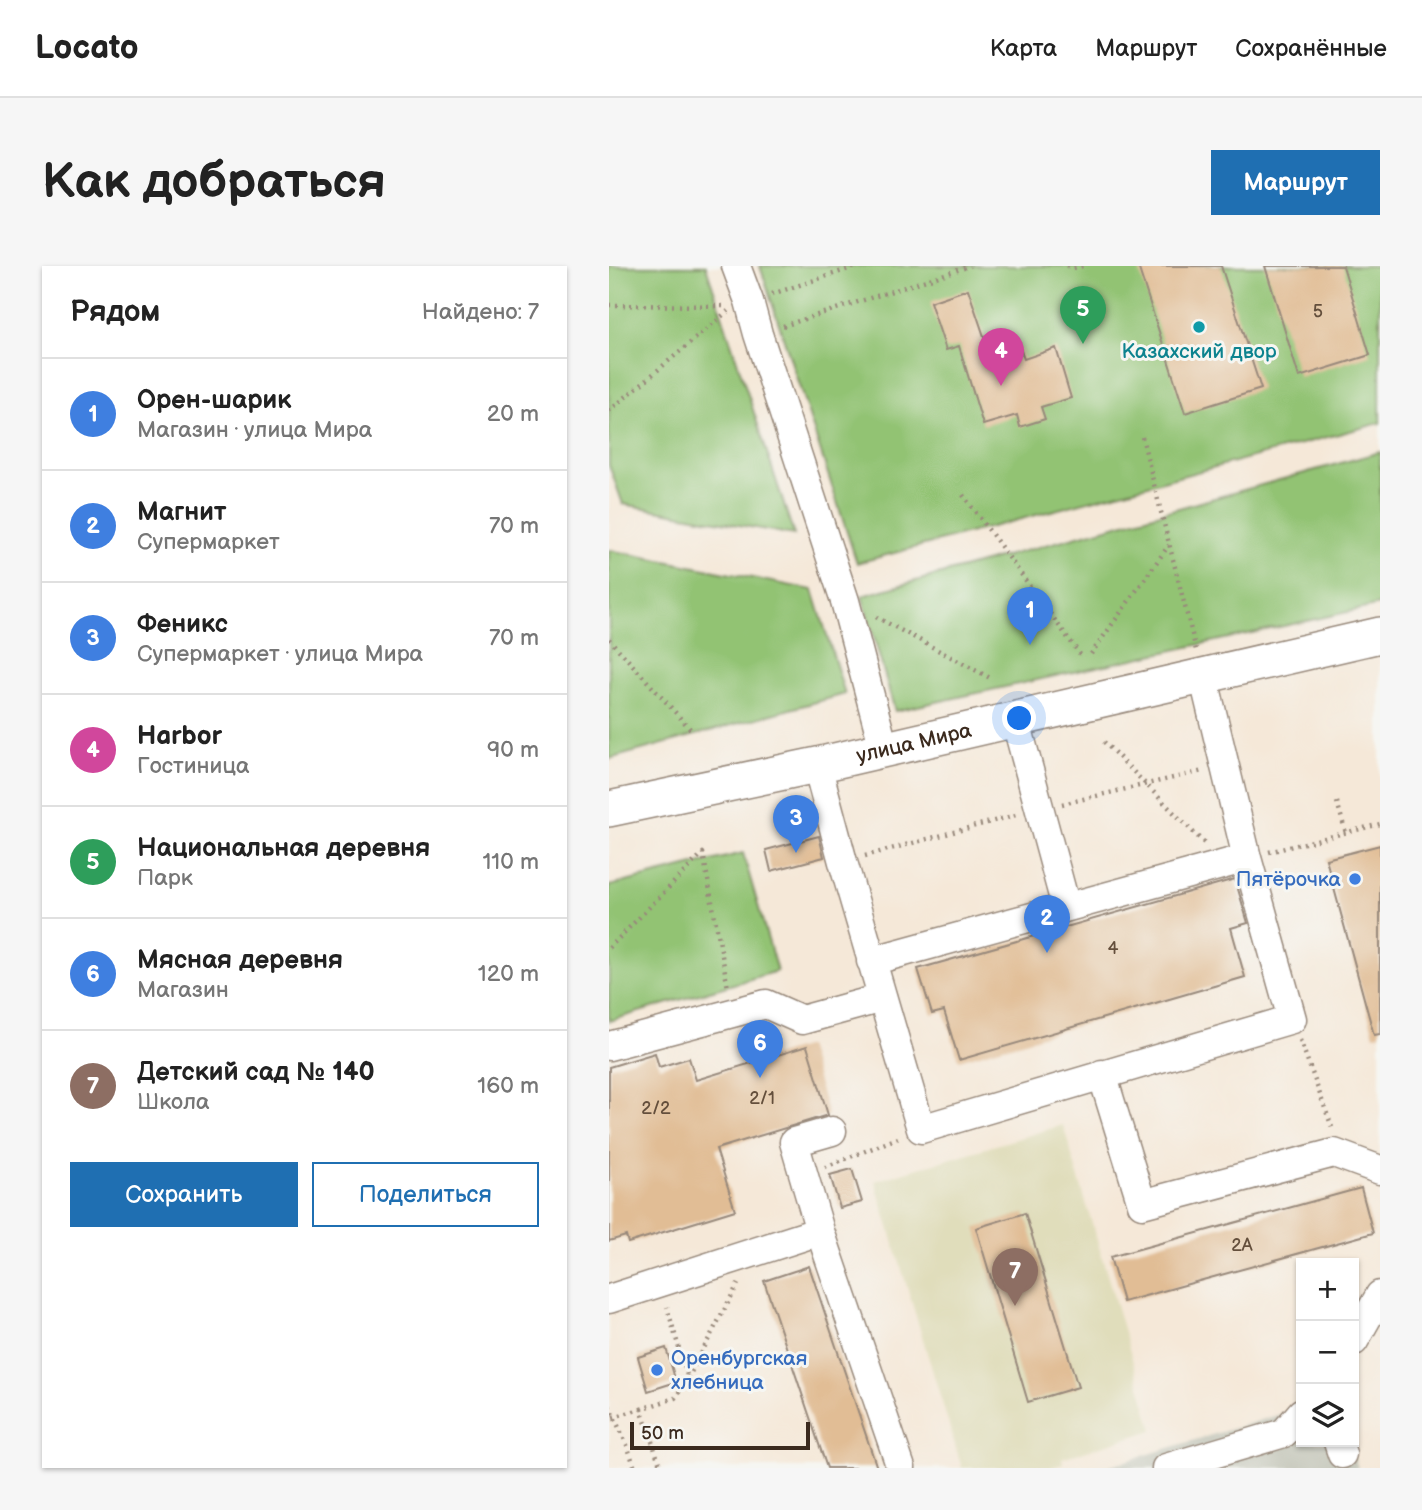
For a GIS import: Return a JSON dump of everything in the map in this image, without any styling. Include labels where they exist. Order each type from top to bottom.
[{"type":"main road","name":"улица Мира","points":[[609,809],[817,765],[1380,635]]},
{"type":"lane","points":[[736,266],[845,601],[884,749]]},
{"type":"lane","points":[[817,765],[921,1129],[1292,1019],[1236,861],[1203,675]]},
{"type":"lane","points":[[1016,718],[1066,907]]},
{"type":"lane","points":[[871,961],[1236,861]]},
{"type":"lane","points":[[609,1046],[766,1004],[802,1020],[882,998]]},
{"type":"lane","points":[[1102,1074],[1142,1204],[1334,1153],[1380,1170]]},
{"type":"lane","points":[[832,1131],[794,1142],[820,1231],[901,1468]]},
{"type":"lane","points":[[609,1299],[820,1231]]},
{"type":"lane","points":[[1359,1332],[1380,1296]]},
{"type":"lane","points":[[1166,1468],[1296,1424]]},
{"type":"path","points":[[749,301],[858,266]]},
{"type":"path","points":[[758,334],[970,266]]},
{"type":"path","points":[[1067,266],[1083,266]]},
{"type":"path","points":[[609,305],[734,306],[609,411]]},
{"type":"path","points":[[1142,437],[1203,675]]},
{"type":"path","points":[[963,495],[1081,657]]},
{"type":"path","points":[[1091,654],[1170,544]]},
{"type":"path","points":[[845,601],[992,679]]},
{"type":"path","points":[[609,639],[693,732]]},
{"type":"path","points":[[1104,742],[1144,784],[1236,861],[1380,824]]},
{"type":"path","points":[[1338,802],[1346,833]]},
{"type":"path","points":[[609,948],[702,853],[733,1013]]},
{"type":"path","points":[[1300,1038],[1343,1156]]},
{"type":"path","points":[[804,1176],[921,1129]]},
{"type":"path","points":[[613,1417],[675,1398],[688,1379],[755,1252]]},
{"type":"path","points":[[659,1282],[688,1379]]},
{"type":"path","points":[[609,1406],[635,1468]]},
{"type":"path","points":[[641,1409],[661,1468]]},
{"type":"shaded area","points":[[1063,1125],[1153,1430],[1062,1458],[1063,1464],[1050,1468],[962,1468],[875,1181]]},
{"type":"shaded area","points":[[1296,1410],[1296,1447],[1352,1447],[1358,1468],[1103,1468]]},
{"type":"green space","points":[[609,266],[706,266],[794,535],[623,504],[609,465]]},
{"type":"green space","points":[[760,266],[1380,266],[1380,423],[857,563]]},
{"type":"green space","points":[[1380,452],[1380,605],[895,711],[862,596]]},
{"type":"green space","points":[[609,550],[813,590],[845,694],[609,759]]},
{"type":"green space","points":[[743,853],[777,971],[609,1021],[609,886]]},
{"type":"building","name":"Казахский двор","points":[[1138,266],[1221,266],[1261,389],[1185,413]]},
{"type":"building","points":[[1265,266],[1343,266],[1370,355],[1299,377]]},
{"type":"building","points":[[968,289],[991,357],[1020,348],[1024,359],[1056,348],[1071,398],[1041,407],[1045,419],[1020,427],[1017,415],[983,425],[959,346],[946,350],[930,302]]},
{"type":"building","points":[[819,836],[824,857],[771,871],[766,850]]},
{"type":"building","points":[[1380,845],[1380,1034],[1374,1035],[1326,859]]},
{"type":"building","points":[[1235,879],[1248,923],[1231,928],[1245,977],[959,1060],[944,1011],[932,1014],[918,969]]},
{"type":"building","points":[[807,1046],[828,1115],[716,1149],[735,1210],[628,1243],[626,1236],[609,1241],[609,1067],[655,1053],[659,1067],[689,1058],[696,1080]]},
{"type":"building","points":[[852,1169],[862,1202],[840,1208],[830,1175]]},
{"type":"building","points":[[1361,1188],[1373,1233],[1123,1302],[1110,1257]]},
{"type":"building","points":[[1025,1213],[1078,1387],[1028,1402],[976,1228]]},
{"type":"building","points":[[809,1266],[877,1468],[827,1468],[764,1281]]},
{"type":"building","name":"Оренбургская хлебница","points":[[666,1348],[676,1382],[648,1391],[638,1357]]},
{"type":"place","name":"Казахский двор","points":[[1199,327]]},
{"type":"place","name":"Национальная деревня","points":[[1083,344]]},
{"type":"place","name":"Harbor","points":[[1001,386]]},
{"type":"place","name":"Орен-шарик","points":[[1030,645]]},
{"type":"place","name":"Феникс","points":[[796,853]]},
{"type":"place","name":"Пятёрочка","points":[[1355,879]]},
{"type":"place","name":"Магнит","points":[[1047,953]]},
{"type":"place","name":"Мясная деревня","points":[[760,1078]]},
{"type":"place","name":"Детский сад № 140","points":[[1015,1306]]},
{"type":"place","name":"Оренбургская хлебница","points":[[657,1370]]}]
